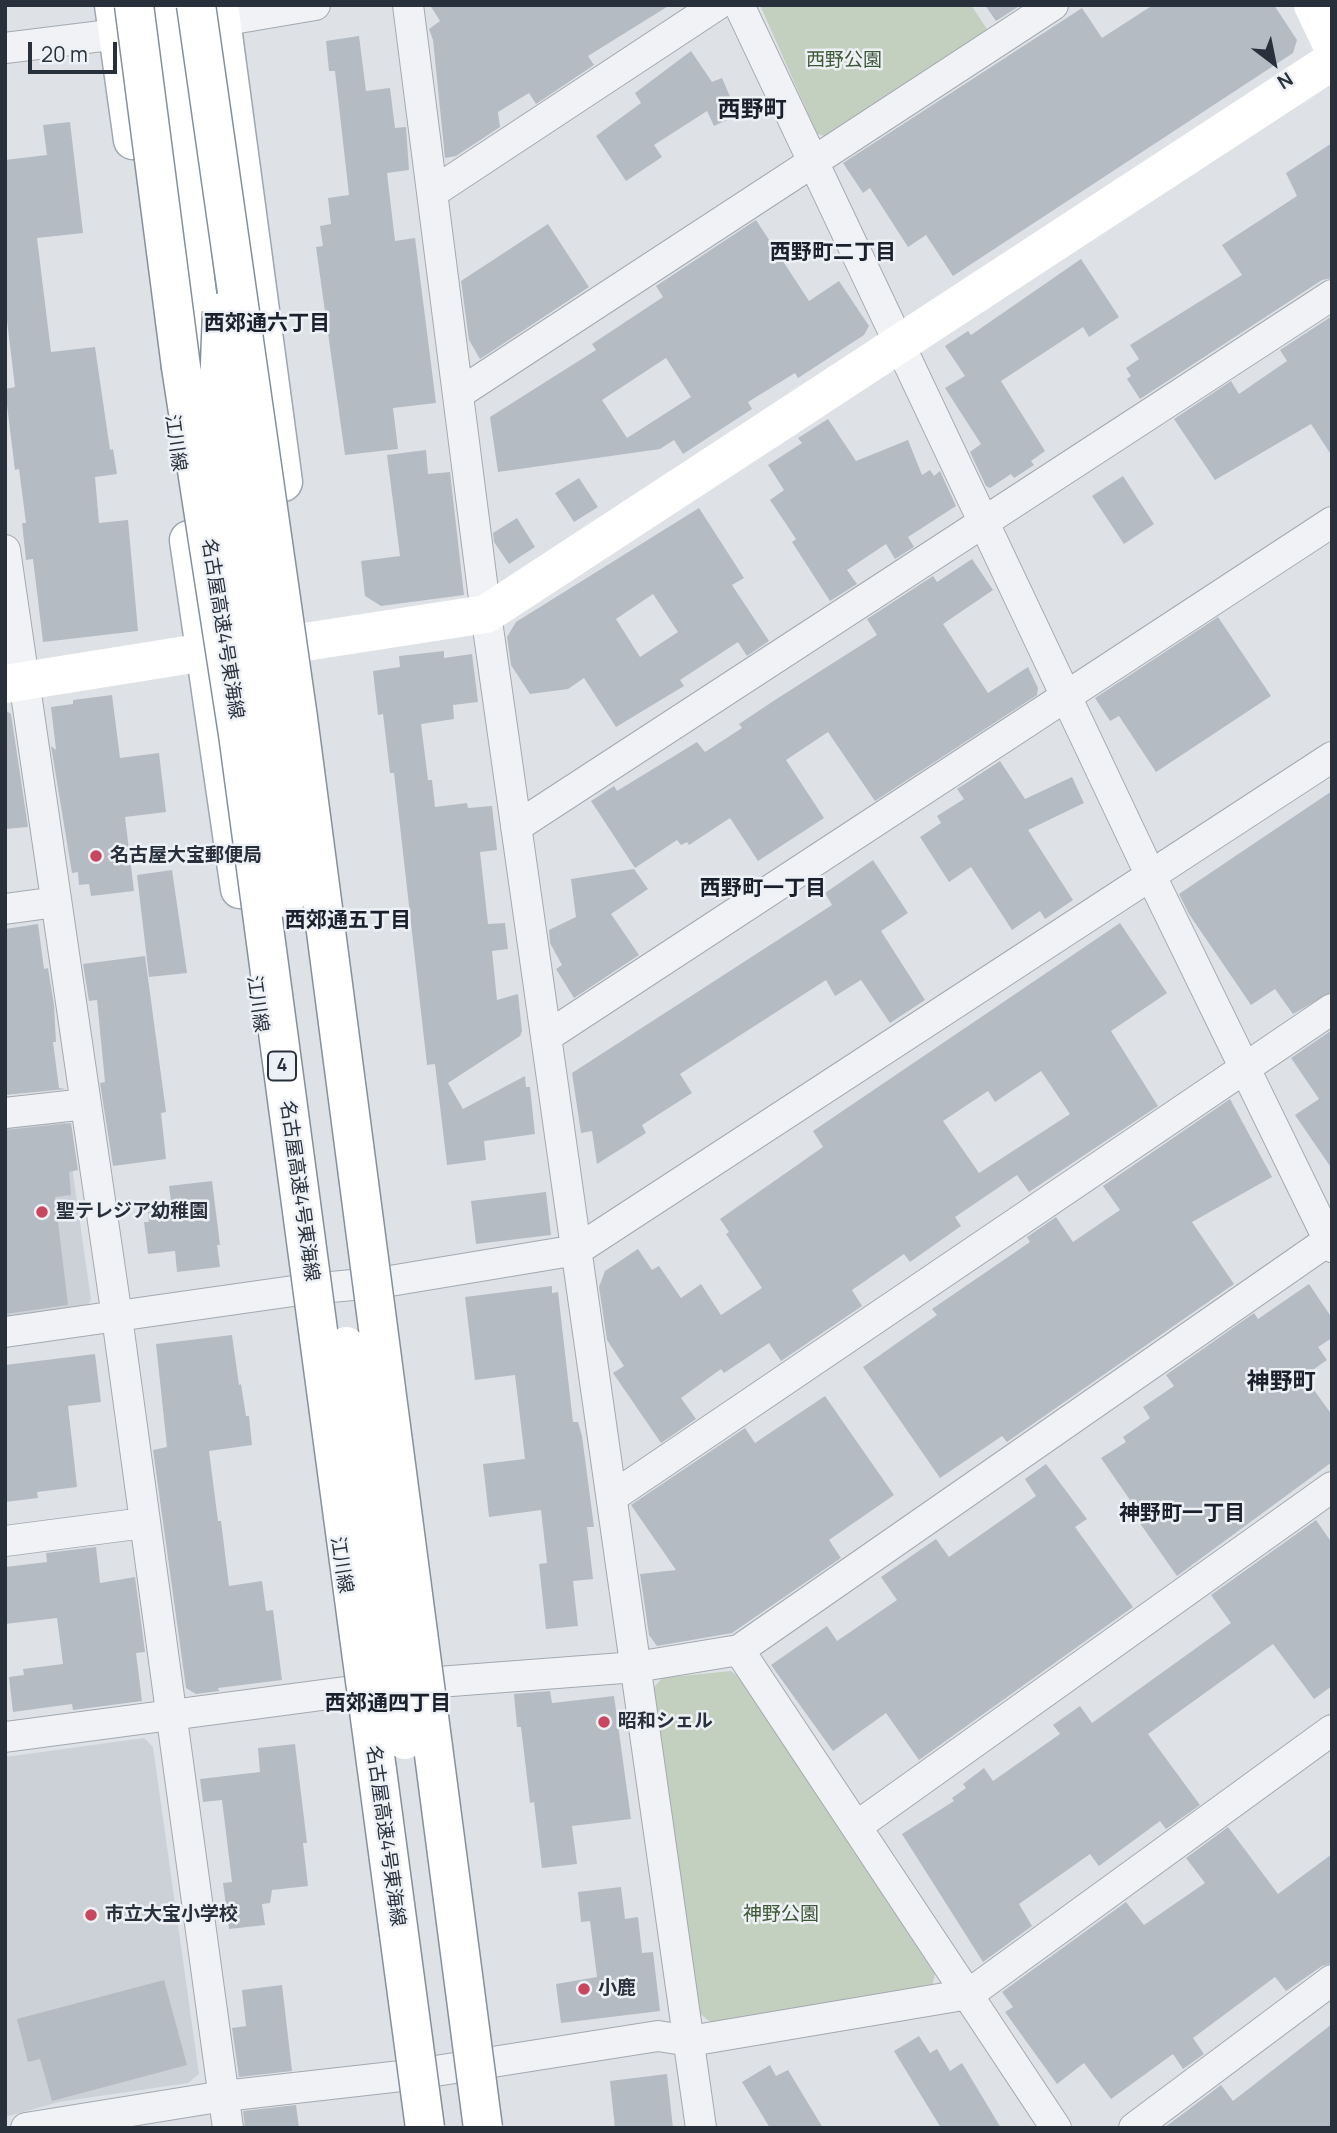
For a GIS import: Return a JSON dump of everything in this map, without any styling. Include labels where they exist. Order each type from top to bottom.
[{"type":"main road","points":[[162,5],[201,326],[181,366]]},
{"type":"main road","points":[[179,5],[223,319],[218,415],[250,602],[326,1218],[417,1819],[445,1848]]},
{"type":"main road","points":[[1313,5],[1332,45]]},
{"type":"main road","points":[[212,11],[300,731],[483,2128]]},
{"type":"main road","points":[[212,11],[305,642],[384,1282],[498,2128]]},
{"type":"main road","name":"名古屋高速4号東海線","points":[[122,15],[181,366],[240,747],[425,2128]]},
{"type":"main road","name":"江川線","points":[[122,15],[205,652],[360,1690],[417,2128]]},
{"type":"main road","points":[[15,682],[205,652],[305,642],[486,614],[1332,61]]},
{"type":"street","points":[[212,11],[315,5]]},
{"type":"street","points":[[408,5],[486,614],[701,2128]]},
{"type":"street","points":[[432,193],[717,5]]},
{"type":"street","points":[[438,1682],[636,1667],[740,1650],[1331,1242],[1151,876],[739,5]]},
{"type":"street","points":[[458,394],[1053,5]]},
{"type":"street","points":[[5,48],[122,15]]},
{"type":"street","points":[[516,827],[1332,295]]},
{"type":"street","points":[[546,1037],[1332,522]]},
{"type":"street","points":[[5,550],[15,682],[56,902],[86,1104],[228,2128]]},
{"type":"street","points":[[5,1332],[300,1290],[384,1282],[577,1250],[1332,757]]},
{"type":"street","points":[[5,909],[56,902]]},
{"type":"street","points":[[612,1497],[1332,1009]]},
{"type":"street","points":[[5,1113],[86,1104]]},
{"type":"street","points":[[857,1826],[1332,1487]]},
{"type":"street","points":[[5,1541],[144,1523]]},
{"type":"street","points":[[740,1650],[1056,2128]]},
{"type":"street","points":[[5,1737],[360,1690]]},
{"type":"street","points":[[26,2128],[224,2096],[410,2075],[657,2036],[690,2040],[969,1994],[1332,1730]]},
{"type":"street","points":[[1134,2128],[1332,1980]]},
{"type":"shaded area","name":"聖テレジア幼稚園","points":[[58,1117],[66,1124],[91,1300],[85,1310],[5,1321],[5,1124]]},
{"type":"shaded area","name":"市立大宝小学校","points":[[144,1738],[153,1747],[199,2074],[188,2083],[59,2102],[5,2117],[5,1757]]},
{"type":"green space","name":"西野公園","points":[[760,5],[971,5],[989,32],[829,137],[817,134]]},
{"type":"green space","name":"神野公園","points":[[731,1671],[740,1678],[935,1974],[932,1988],[712,2023],[699,2013],[651,1691],[662,1678]]},
{"type":"building","points":[[430,5],[670,5],[588,56],[594,65],[536,104],[529,93],[498,112],[500,127],[456,156],[445,158],[433,40],[429,29],[440,21]]},
{"type":"building","points":[[985,5],[1021,5],[996,21]]},
{"type":"building","points":[[1153,5],[1274,5],[1297,40],[1293,53],[953,276],[926,235],[908,247],[870,188],[863,193],[843,163],[1082,8],[1102,38]]},
{"type":"building","points":[[359,36],[366,91],[390,88],[395,128],[406,127],[409,170],[387,173],[395,241],[415,238],[436,403],[393,408],[398,449],[345,455],[316,247],[323,246],[320,226],[331,224],[328,198],[349,195],[335,71],[329,71],[326,41]]},
{"type":"building","points":[[691,51],[712,82],[722,78],[738,115],[714,126],[707,111],[654,145],[662,157],[626,181],[596,136],[641,103],[635,93]]},
{"type":"building","points":[[70,122],[83,233],[37,238],[51,352],[95,347],[110,450],[113,449],[117,474],[95,477],[99,523],[128,520],[138,631],[43,642],[33,559],[26,560],[22,523],[26,523],[19,469],[15,470],[5,389],[15,387],[5,304],[5,160],[47,155],[43,125]]},
{"type":"building","points":[[1332,143],[1332,278],[1322,280],[1140,399],[1127,379],[1131,376],[1126,368],[1139,359],[1130,345],[1242,275],[1222,245],[1297,196],[1286,173]]},
{"type":"building","points":[[756,220],[809,301],[839,281],[869,326],[864,335],[798,378],[795,373],[748,402],[752,409],[683,454],[674,440],[660,449],[498,472],[490,417],[596,350],[592,344],[663,297],[656,286]],"holes":[[[666,358],[691,397],[627,438],[602,400]]]},
{"type":"building","points":[[548,224],[589,287],[480,359],[469,340],[461,281]]},
{"type":"building","points":[[1081,259],[1119,317],[1089,337],[1083,327],[1001,381],[1045,451],[1031,461],[1034,465],[1014,478],[1011,474],[990,488],[986,486],[970,452],[981,444],[945,388],[965,376],[945,346],[968,331],[971,335]]},
{"type":"building","points":[[1332,316],[1332,456],[1311,424],[1215,480],[1174,419],[1231,381],[1239,394],[1287,361],[1280,350]]},
{"type":"building","points":[[828,419],[856,461],[908,440],[922,475],[930,470],[934,476],[940,471],[956,506],[908,537],[914,547],[895,559],[886,544],[847,570],[857,584],[830,601],[792,542],[796,539],[770,500],[784,490],[768,465],[802,443],[798,438]]},
{"type":"building","points":[[426,450],[428,474],[450,472],[464,595],[381,606],[365,596],[361,561],[400,556],[387,455]]},
{"type":"building","points":[[1123,476],[1154,524],[1124,544],[1092,496]]},
{"type":"building","points":[[579,478],[598,507],[574,522],[555,493]]},
{"type":"building","points":[[699,508],[744,578],[732,585],[769,641],[747,656],[738,642],[680,680],[684,686],[616,727],[584,678],[568,689],[530,694],[511,665],[507,637],[516,622]],"holes":[[[653,594],[678,632],[640,657],[616,619]]]},
{"type":"building","points":[[517,518],[535,547],[509,564],[494,542],[493,533]]},
{"type":"building","points":[[972,559],[993,590],[943,624],[988,693],[1028,667],[1038,688],[1037,695],[875,801],[828,732],[786,760],[824,818],[758,861],[730,818],[689,845],[687,842],[681,845],[677,840],[635,868],[591,801],[614,786],[617,791],[697,742],[705,752],[742,728],[739,724],[877,635],[867,619],[933,576],[937,582]]},
{"type":"building","points":[[1218,617],[1271,696],[1156,772],[1119,716],[1110,721],[1095,698]]},
{"type":"building","points":[[444,651],[444,658],[472,654],[478,702],[453,705],[454,719],[421,724],[428,780],[432,780],[435,807],[467,803],[468,808],[492,806],[497,850],[480,852],[488,924],[505,923],[508,949],[492,951],[497,1000],[518,994],[522,1031],[520,1036],[448,1083],[463,1109],[525,1076],[526,1087],[530,1087],[535,1134],[484,1141],[486,1160],[447,1165],[435,1064],[427,1065],[394,773],[390,773],[383,714],[378,715],[373,671],[400,667],[399,656]]},
{"type":"building","points":[[112,695],[120,758],[159,753],[166,812],[125,817],[134,891],[91,896],[89,884],[79,885],[78,872],[72,873],[51,746],[56,750],[51,707],[73,704],[73,700]]},
{"type":"building","points":[[5,710],[11,714],[28,827],[5,829]]},
{"type":"building","points":[[1000,761],[1025,799],[1072,777],[1084,803],[1028,830],[1073,900],[1045,919],[1040,911],[1012,930],[971,867],[949,882],[920,837],[941,823],[937,816],[964,799],[957,789]]},
{"type":"building","points":[[1332,791],[1332,992],[1293,1014],[1275,989],[1251,1005],[1189,914],[1179,894]]},
{"type":"building","points":[[873,860],[908,913],[881,931],[925,1000],[890,1023],[861,980],[835,996],[826,980],[680,1074],[692,1093],[642,1125],[646,1133],[597,1164],[592,1131],[581,1133],[572,1073],[832,905],[825,893]]},
{"type":"building","points":[[634,869],[648,889],[611,914],[639,955],[574,998],[556,969],[562,965],[550,943],[549,930],[576,917],[571,879]]},
{"type":"building","points":[[172,870],[187,973],[149,977],[137,875]]},
{"type":"building","points":[[1120,923],[1167,993],[1111,1031],[1158,1106],[1029,1192],[1017,1175],[955,1217],[961,1226],[910,1262],[904,1254],[852,1290],[862,1306],[781,1361],[769,1343],[724,1373],[721,1369],[681,1398],[696,1419],[661,1443],[613,1373],[624,1366],[607,1340],[599,1287],[605,1271],[638,1249],[652,1270],[659,1266],[681,1298],[701,1284],[721,1315],[762,1288],[726,1234],[729,1232],[720,1219],[823,1147],[813,1131]],"holes":[[[1041,1071],[1070,1114],[979,1173],[943,1121],[988,1091],[995,1102]]]},
{"type":"building","points":[[38,924],[44,969],[48,968],[54,1005],[56,1042],[53,1042],[59,1088],[66,1089],[5,1095],[5,929]]},
{"type":"building","points":[[145,956],[166,1112],[161,1113],[166,1159],[113,1166],[100,1083],[105,1082],[97,1000],[89,1001],[83,964]]},
{"type":"building","points":[[1332,1030],[1332,1169],[1295,1115],[1319,1099],[1291,1058]]},
{"type":"building","points":[[1230,1099],[1272,1177],[1192,1222],[1234,1284],[1007,1442],[1002,1436],[940,1478],[863,1367],[937,1315],[932,1309],[1030,1242],[1027,1237],[1056,1217],[1073,1242],[1120,1210],[1103,1186]]},
{"type":"building","name":"聖テレジア幼稚園","points":[[71,1123],[78,1170],[69,1172],[71,1195],[55,1197],[68,1305],[5,1314],[5,1130]]},
{"type":"building","points":[[212,1181],[220,1267],[177,1272],[175,1251],[148,1254],[144,1222],[149,1222],[148,1212],[172,1209],[169,1186]]},
{"type":"building","points":[[546,1192],[551,1235],[476,1244],[471,1201]]},
{"type":"building","points":[[1309,1284],[1332,1318],[1332,1338],[1318,1347],[1327,1360],[1304,1376],[1332,1415],[1332,1462],[1177,1576],[1137,1519],[1141,1516],[1101,1458],[1126,1442],[1123,1437],[1150,1418],[1143,1407],[1174,1386],[1166,1375],[1254,1313],[1258,1319]]},
{"type":"building","points":[[552,1286],[552,1293],[558,1292],[573,1422],[578,1422],[582,1436],[594,1527],[587,1527],[593,1579],[573,1581],[578,1626],[546,1629],[539,1564],[547,1563],[541,1510],[489,1517],[483,1464],[525,1459],[515,1375],[475,1380],[465,1297]]},
{"type":"building","points":[[232,1335],[239,1385],[241,1384],[246,1416],[249,1416],[252,1445],[209,1451],[218,1521],[221,1521],[229,1586],[262,1581],[266,1611],[273,1610],[282,1680],[218,1688],[219,1691],[196,1694],[186,1688],[153,1450],[167,1447],[156,1344]]},
{"type":"building","points":[[95,1354],[101,1402],[68,1406],[77,1487],[37,1492],[38,1498],[5,1502],[5,1365]]},
{"type":"building","points":[[825,1396],[894,1495],[829,1540],[841,1558],[732,1633],[657,1646],[649,1635],[640,1574],[676,1570],[631,1505],[745,1428],[755,1443]]},
{"type":"building","points":[[1046,1464],[1087,1519],[1075,1527],[1133,1607],[919,1760],[886,1713],[833,1751],[771,1665],[827,1626],[837,1641],[897,1600],[881,1577],[936,1539],[949,1557],[1036,1496],[1025,1479]]},
{"type":"building","points":[[1316,1520],[1332,1543],[1332,1686],[1314,1699],[1273,1644],[1148,1734],[1200,1805],[1166,1829],[1160,1821],[1099,1866],[1090,1854],[1019,1904],[1032,1926],[983,1962],[902,1834],[954,1801],[952,1798],[966,1788],[963,1784],[984,1768],[993,1781],[1060,1734],[1053,1725],[1080,1706],[1092,1723],[1231,1623],[1211,1595]]},
{"type":"building","points":[[96,1547],[100,1583],[135,1577],[145,1652],[136,1653],[142,1701],[73,1710],[72,1704],[13,1712],[9,1677],[24,1675],[23,1669],[63,1664],[57,1618],[5,1624],[5,1567],[47,1562],[46,1553]]},
{"type":"building","points":[[550,1691],[552,1703],[614,1696],[631,1819],[572,1826],[577,1864],[542,1868],[534,1802],[530,1803],[521,1727],[517,1727],[514,1694]]},
{"type":"building","points":[[295,1744],[307,1843],[303,1843],[308,1886],[272,1890],[270,1903],[262,1904],[265,1925],[229,1929],[223,1883],[232,1882],[222,1800],[203,1802],[200,1779],[260,1772],[258,1748]]},
{"type":"building","points":[[1228,1827],[1278,1894],[1332,1854],[1332,1963],[1322,1966],[1286,1991],[1275,1977],[1193,2038],[1204,2054],[1183,2069],[1173,2054],[1111,2099],[1084,2063],[1057,2084],[1005,2012],[1013,2007],[1002,1992],[1126,1902],[1144,1925],[1205,1883],[1186,1858]]},
{"type":"building","points":[[621,1887],[625,1919],[638,1917],[642,1953],[653,1952],[660,2011],[561,2023],[556,1984],[597,1977],[590,1921],[581,1922],[578,1892]]},
{"type":"building","points":[[164,1980],[187,2065],[52,2101],[40,2059],[28,2062],[17,2019]]},
{"type":"building","points":[[282,1985],[292,2071],[239,2077],[232,2028],[246,2026],[242,1990]]},
{"type":"building","points":[[1332,2024],[1332,2128],[1164,2128],[1221,2085],[1233,2101]]},
{"type":"building","points":[[919,2036],[930,2053],[937,2049],[950,2071],[962,2063],[1001,2128],[941,2128],[894,2051]]},
{"type":"building","points":[[770,2065],[776,2076],[788,2070],[823,2128],[770,2128],[742,2082]]},
{"type":"building","points":[[667,2074],[673,2128],[615,2128],[610,2081]]},
{"type":"building","points":[[296,2105],[299,2128],[245,2128],[243,2111]]},
{"type":"place","name":"名古屋大宝郵便局","points":[[96,856]]},
{"type":"place","name":"聖テレジア幼稚園","points":[[42,1212]]},
{"type":"place","name":"昭和シェル","points":[[604,1722]]},
{"type":"place","name":"市立大宝小学校","points":[[91,1915]]},
{"type":"place","name":"小鹿","points":[[584,1989]]},
{"type":"district","name":"西野町","points":[[752,111]]},
{"type":"district","name":"西野町二丁目","points":[[833,253]]},
{"type":"district","name":"西郊通六丁目","points":[[267,324]]},
{"type":"district","name":"西野町一丁目","points":[[763,889]]},
{"type":"district","name":"西郊通五丁目","points":[[348,921]]},
{"type":"district","name":"神野町","points":[[1281,1383]]},
{"type":"district","name":"神野町一丁目","points":[[1182,1514]]},
{"type":"district","name":"西郊通四丁目","points":[[388,1704]]}]
